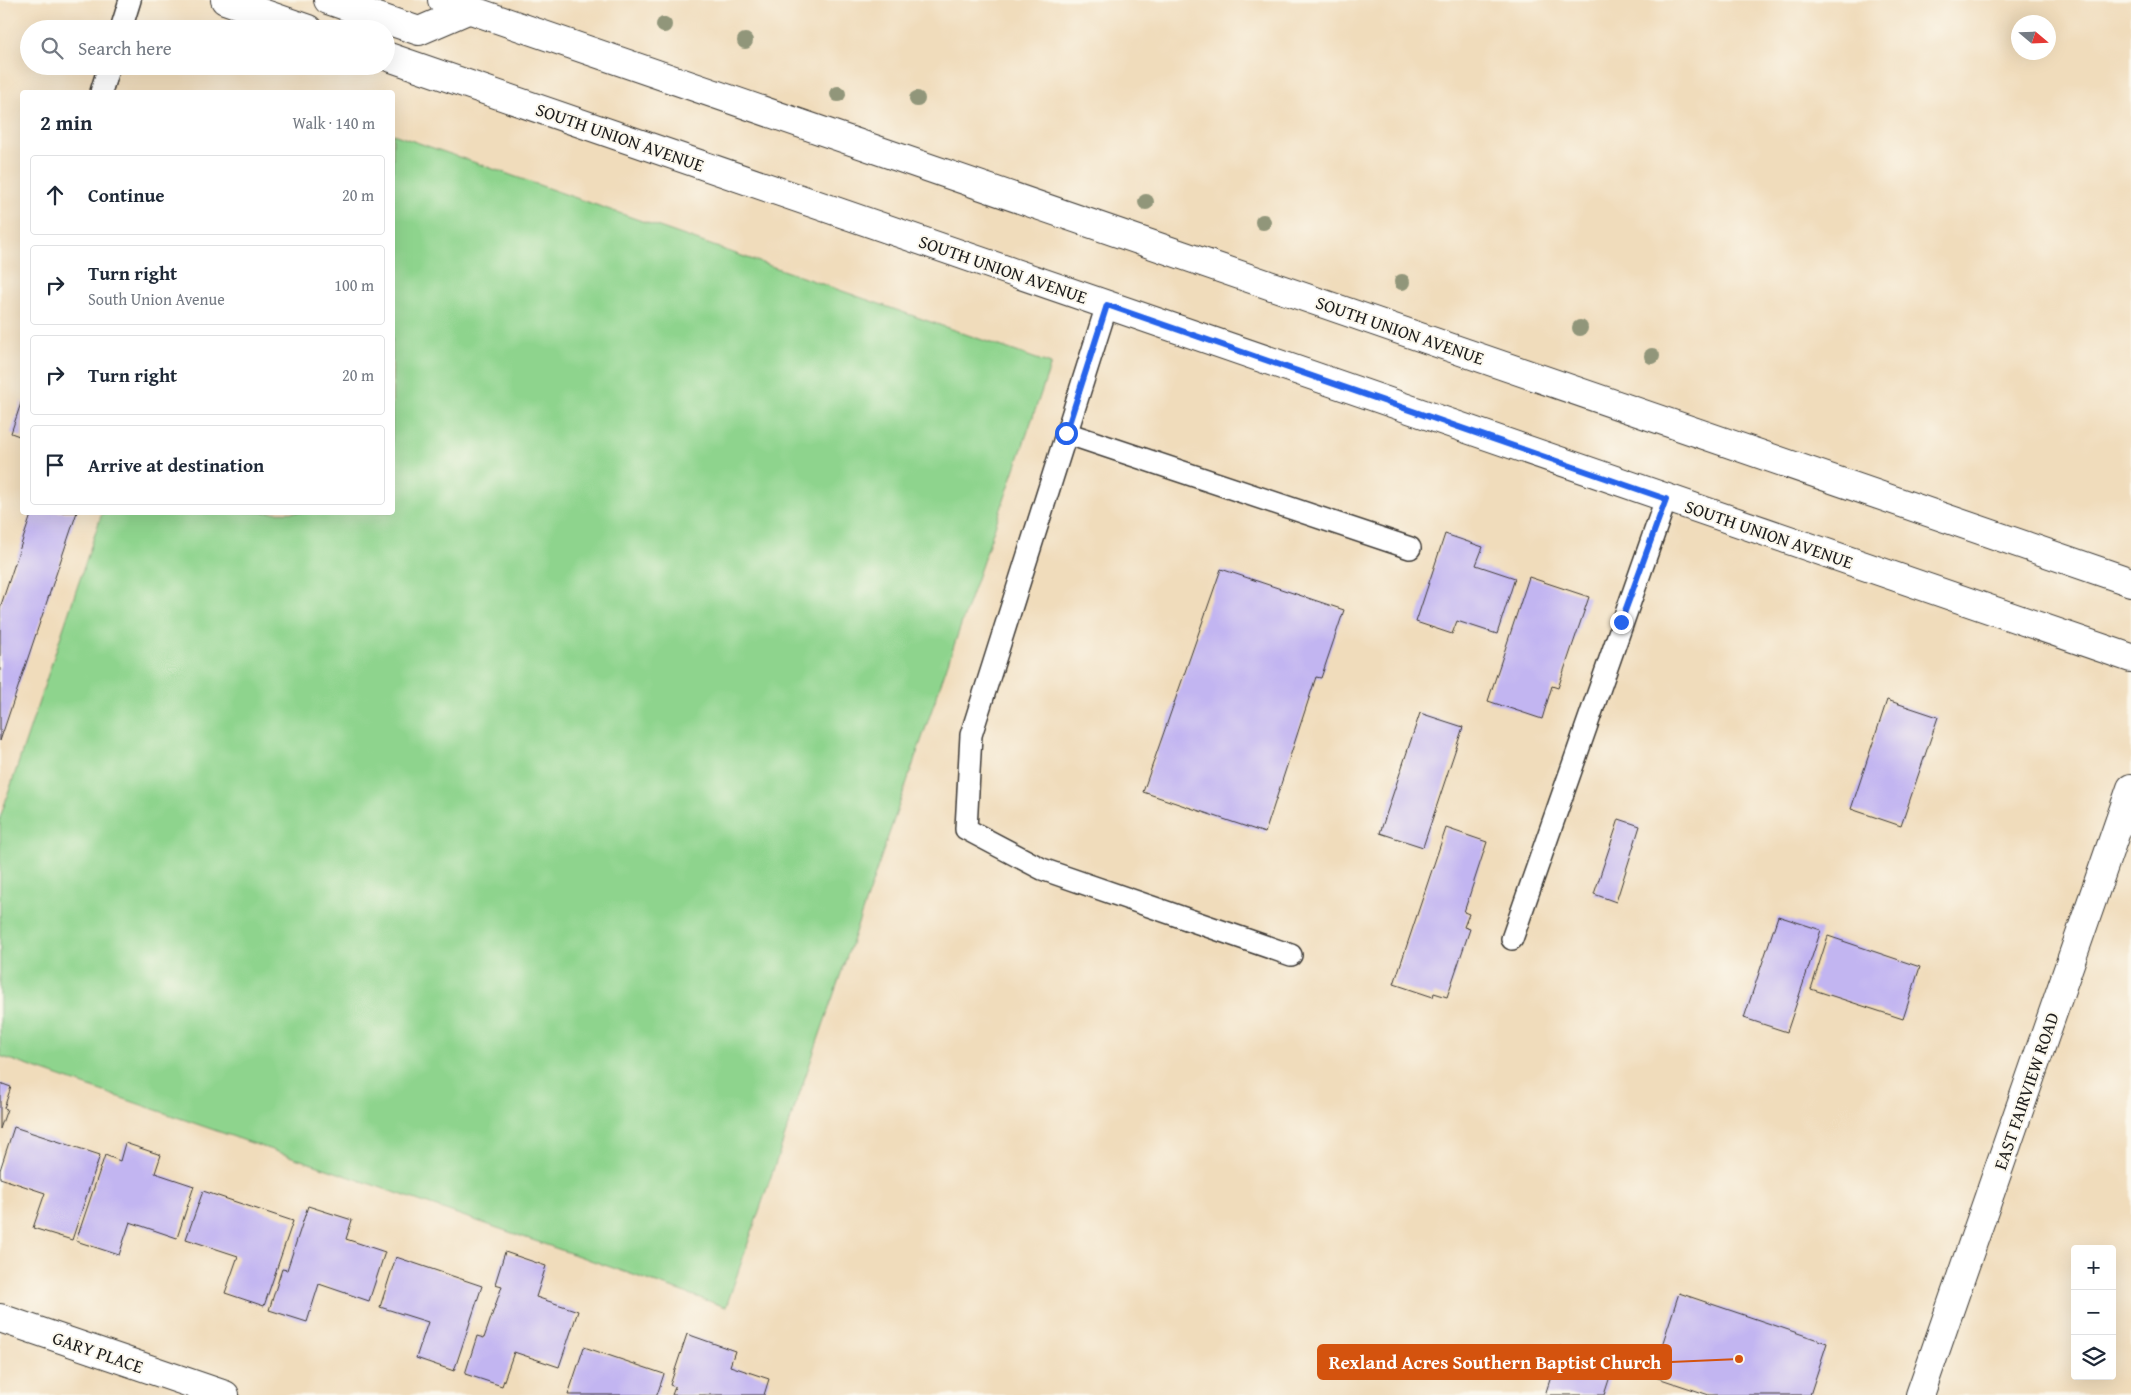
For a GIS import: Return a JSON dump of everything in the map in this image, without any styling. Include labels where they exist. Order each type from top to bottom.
[{"type":"main road","points":[[225,0],[282,20]]},
{"type":"main road","points":[[328,0],[387,20]]},
{"type":"main road","name":"SOUTH UNION AVENUE","points":[[442,0],[2131,582]]},
{"type":"main road","points":[[395,23],[420,31],[470,9]]},
{"type":"main road","name":"SOUTH UNION AVENUE","points":[[395,59],[2131,658]]},
{"type":"main road","name":"EAST FAIRVIEW ROAD","points":[[1920,1395],[2131,788]]},
{"type":"main road","name":"GARY PLACE","points":[[0,1318],[224,1395]]},
{"type":"lane","points":[[124,20],[130,0]]},
{"type":"lane","points":[[102,90],[106,75]]},
{"type":"lane","points":[[1107,305],[971,735],[966,829],[1042,869],[1291,955]]},
{"type":"lane","points":[[1066,433],[1410,548]]},
{"type":"lane","points":[[1512,940],[1666,499]]},
{"type":"green space","points":[[395,135],[1051,364],[726,1307],[0,1056],[0,818],[101,515],[395,515]]},
{"type":"building","points":[[20,406],[20,436],[11,433]]},
{"type":"building","points":[[31,515],[76,515],[0,741],[0,608]]},
{"type":"building","points":[[1445,534],[1483,547],[1476,565],[1515,578],[1497,634],[1457,621],[1452,634],[1416,622]]},
{"type":"building","points":[[1221,569],[1344,610],[1321,678],[1316,677],[1265,833],[1143,792]]},
{"type":"building","points":[[1529,577],[1589,597],[1558,688],[1552,686],[1542,719],[1488,701]]},
{"type":"building","points":[[1887,700],[1938,717],[1901,826],[1851,809]]},
{"type":"building","points":[[1420,713],[1463,727],[1423,847],[1380,833]]},
{"type":"building","points":[[1619,819],[1640,826],[1616,902],[1594,894]]},
{"type":"building","points":[[1446,828],[1487,842],[1464,912],[1469,914],[1464,927],[1470,929],[1447,997],[1434,993],[1433,997],[1394,984]]},
{"type":"building","points":[[1778,916],[1821,930],[1787,1032],[1744,1018]]},
{"type":"building","points":[[1828,936],[1920,967],[1903,1019],[1811,989]]},
{"type":"building","points":[[0,1083],[11,1087],[4,1108],[7,1109],[0,1129]]},
{"type":"building","points":[[14,1127],[100,1155],[72,1240],[33,1228],[45,1193],[0,1178],[0,1170]]},
{"type":"building","points":[[125,1143],[161,1155],[155,1173],[194,1186],[177,1238],[130,1222],[119,1255],[76,1241],[105,1155],[120,1161]]},
{"type":"building","points":[[203,1191],[293,1221],[264,1306],[225,1293],[238,1256],[186,1239]]},
{"type":"building","points":[[308,1206],[352,1220],[346,1239],[385,1252],[369,1301],[319,1284],[307,1322],[269,1310],[282,1269],[287,1270]]},
{"type":"building","points":[[505,1252],[546,1266],[536,1297],[578,1311],[559,1367],[514,1352],[502,1386],[465,1374],[477,1336],[484,1338],[502,1286],[495,1284]]},
{"type":"building","points":[[396,1257],[482,1286],[454,1371],[416,1358],[428,1322],[380,1307]]},
{"type":"building","points":[[1679,1293],[1827,1343],[1810,1395],[1709,1395],[1652,1376]]},
{"type":"building","points":[[687,1334],[735,1351],[730,1366],[769,1379],[764,1395],[672,1395],[675,1387],[670,1385]]},
{"type":"building","points":[[1561,1346],[1614,1364],[1604,1395],[1545,1395]]},
{"type":"building","points":[[584,1347],[664,1374],[657,1395],[568,1395]]},
{"type":"place","name":"Rexland Acres Southern Baptist Church","points":[[1739,1359]]},
{"type":"route","points":[[1066,433],[1107,305],[1666,499],[1621,622]]}]
